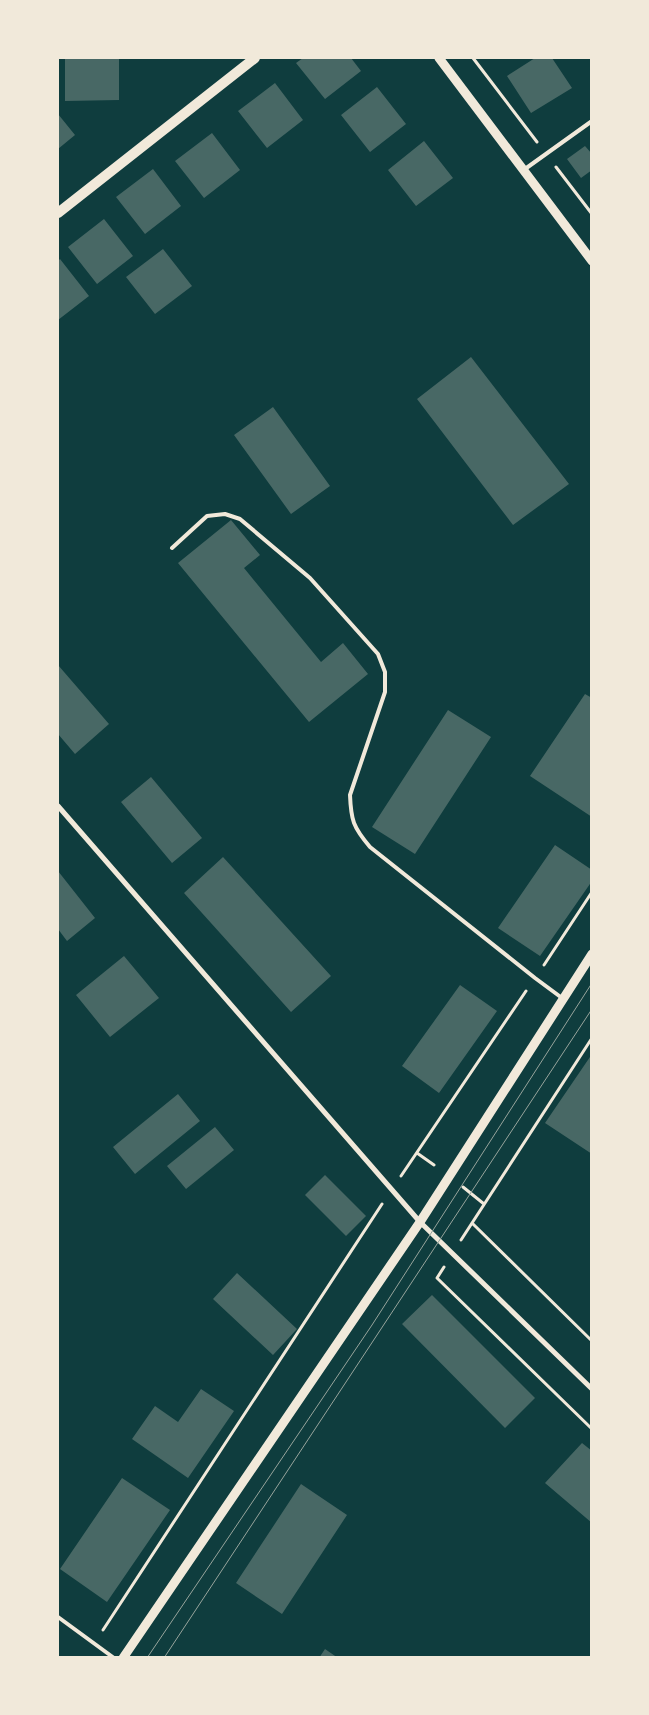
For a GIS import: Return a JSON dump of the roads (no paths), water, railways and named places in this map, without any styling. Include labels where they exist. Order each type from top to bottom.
[{"type":"main road","points":[[58,213],[255,58]]},
{"type":"street","points":[[439,58],[592,260]]},
{"type":"street","points":[[58,806],[420,1222],[592,1389]]},
{"type":"street","points":[[123,1658],[420,1222],[592,954]]},
{"type":"lane","points":[[524,170],[592,121]]},
{"type":"lane","points":[[172,548],[207,516],[225,514],[240,519],[310,578],[378,654],[385,672],[385,692],[350,795],[351,812],[357,832],[370,847],[562,998]]},
{"type":"lane","points":[[58,1617],[114,1658]]},
{"type":"tram line","points":[[147,1658],[372,1325],[592,983]]},
{"type":"tram line","points":[[164,1658],[592,1009]]}]
